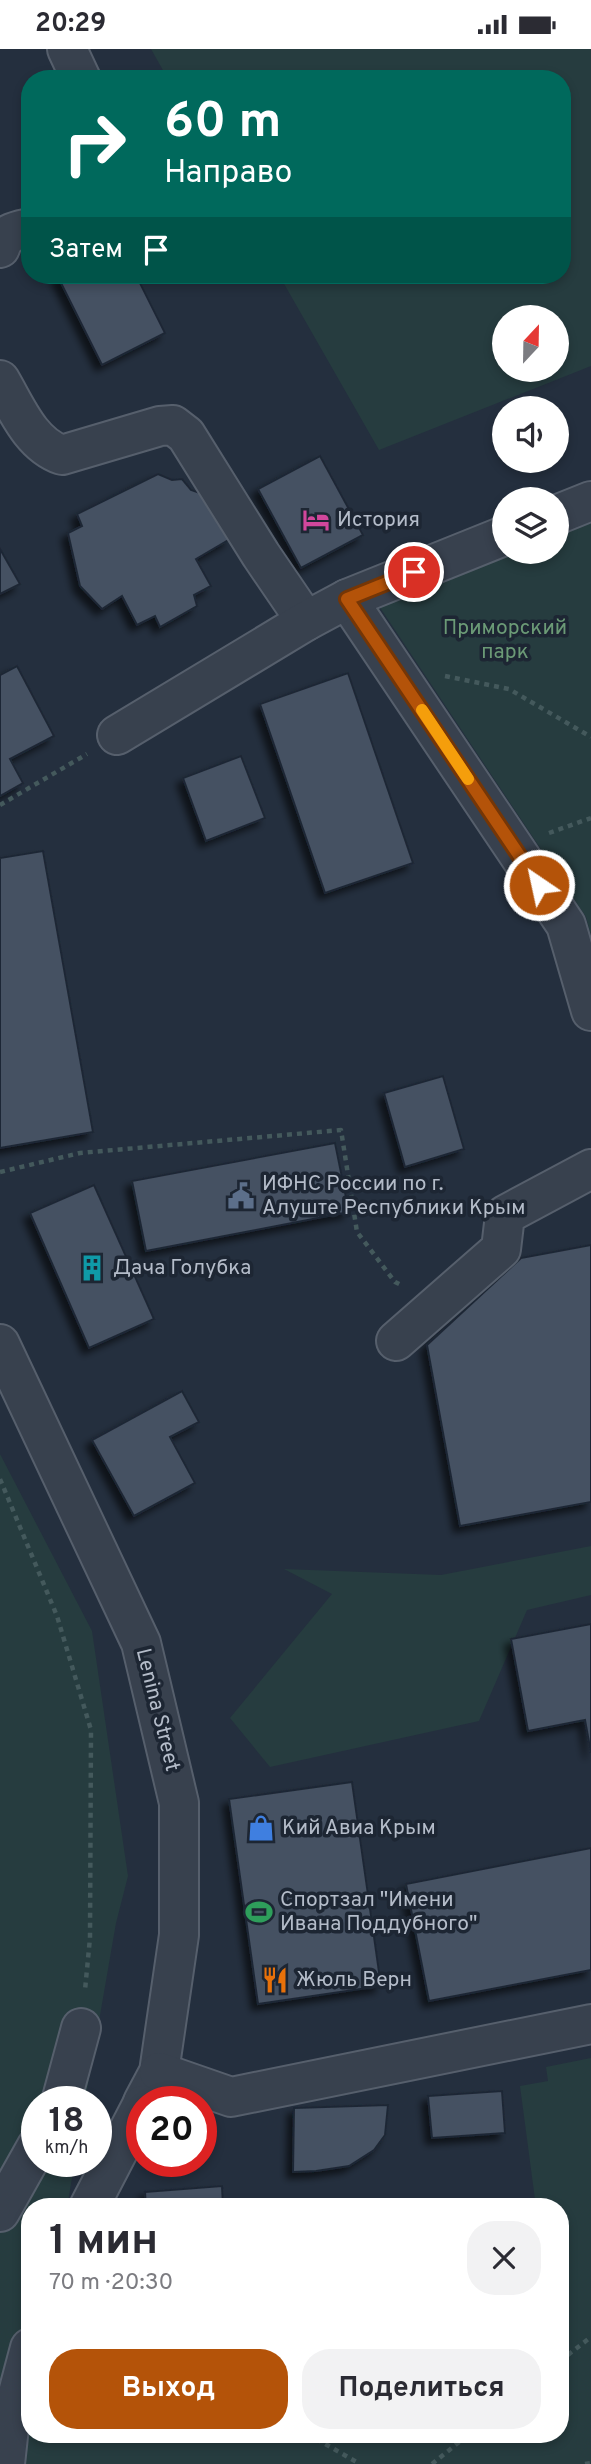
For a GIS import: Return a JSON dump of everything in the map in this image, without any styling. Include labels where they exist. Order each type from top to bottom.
[{"type":"street","points":[[67,49],[77,70]]},
{"type":"street","points":[[0,248],[3,239],[11,232],[21,230]]},
{"type":"street","points":[[0,380],[37,441],[49,451],[62,455],[160,426],[173,425],[186,435],[306,621]]},
{"type":"street","points":[[569,510],[591,501]]},
{"type":"street","points":[[117,735],[347,599],[492,541]]},
{"type":"street","points":[[347,599],[566,925],[591,1011]]},
{"type":"street","points":[[396,1341],[501,1249],[505,1215],[591,1169]]},
{"type":"street","name":"Lenina Street","points":[[0,1344],[141,1643],[179,1803],[179,1935],[149,2086]]},
{"type":"street","points":[[217,2096],[231,2097],[591,2024]]},
{"type":"street","points":[[65,2086],[81,2028]]},
{"type":"street","name":"Lenina Street","points":[[94,2198],[126,2136]]},
{"type":"street","points":[[0,2212],[21,2175]]},
{"type":"street","points":[[5,2464],[9,2427],[21,2382]]},
{"type":"path","points":[[392,666],[509,689],[591,737]]},
{"type":"path","points":[[0,805],[117,735]]},
{"type":"path","points":[[0,1173],[80,1153],[341,1131],[357,1232],[395,1282],[440,1302]]},
{"type":"path","points":[[0,1479],[57,1616],[91,1730],[90,1938],[81,2028]]},
{"type":"path","points":[[569,2354],[591,2337]]},
{"type":"path","points":[[324,2443],[360,2464]]},
{"type":"path","points":[[432,2464],[458,2443]]},
{"type":"path","points":[[585,2464],[591,2463]]},
{"type":"green space","points":[[151,49],[591,49],[591,366],[569,375],[569,305],[492,305],[492,382],[551,382],[515,396],[492,396],[492,405],[379,450],[284,284],[571,284],[571,70],[163,70]]},
{"type":"green space","name":"Приморский парк","points":[[591,507],[591,935],[586,917],[377,603],[492,556],[492,564],[569,564],[569,517]]},
{"type":"green space","points":[[0,1454],[92,1631],[128,1876],[116,1923],[88,2086],[21,2086],[21,2177],[72,2177],[69,2198],[21,2198],[21,2443],[569,2443],[569,2198],[535,2198],[520,2086],[548,2081],[546,2067],[591,2058],[591,2464],[24,2464],[24,2461],[0,2464]]},
{"type":"green space","points":[[591,1546],[591,1595],[527,1610],[479,1721],[270,1767],[230,1718],[332,1594],[284,1569],[441,1575]]},
{"type":"building","points":[[62,284],[140,284],[165,333],[102,365]]},
{"type":"building","points":[[320,456],[363,535],[301,568],[258,489]]},
{"type":"building","points":[[158,474],[172,480],[182,479],[191,490],[200,493],[230,539],[196,559],[211,586],[194,595],[197,606],[160,627],[155,616],[137,625],[122,596],[102,609],[80,586],[68,533],[82,526],[77,514]]},
{"type":"building","points":[[0,549],[20,584],[0,594]]},
{"type":"building","points":[[17,666],[54,736],[10,759],[23,783],[0,796],[0,675]]},
{"type":"building","points":[[348,673],[413,863],[325,893],[260,704]]},
{"type":"building","points":[[241,756],[265,818],[206,841],[183,778]]},
{"type":"building","points":[[43,851],[93,1132],[0,1148],[0,858]]},
{"type":"building","points":[[443,1076],[464,1149],[405,1167],[384,1093]]},
{"type":"building","name":"ИФНС России по г. Алуште Республики Крым","points":[[335,1143],[349,1212],[146,1251],[132,1181]]},
{"type":"building","name":"Дача Голубка","points":[[94,1185],[154,1319],[89,1348],[30,1213]]},
{"type":"building","points":[[591,1245],[591,1502],[460,1526],[427,1345],[521,1258]]},
{"type":"building","points":[[182,1391],[199,1422],[170,1437],[195,1483],[134,1516],[92,1440]]},
{"type":"building","points":[[591,1624],[591,1753],[585,1720],[528,1731],[511,1639]]},
{"type":"building","points":[[352,1782],[381,1986],[258,2004],[229,1799]]},
{"type":"building","points":[[591,1848],[591,1970],[429,2001],[406,1884]]},
{"type":"building","points":[[502,2091],[505,2133],[432,2138],[428,2096]]},
{"type":"building","points":[[388,2105],[385,2135],[374,2150],[349,2166],[293,2172],[294,2108]]},
{"type":"building","points":[[222,2186],[223,2198],[145,2198],[145,2192]]},
{"type":"slow traffic","points":[[422,710],[468,779]]},
{"type":"place","name":"История","points":[[316,520]]},
{"type":"place","name":"ИФНС России по г. Алуште Республики Крым","points":[[241,1196]]},
{"type":"place","name":"Дача Голубка","points":[[92,1268]]},
{"type":"place","name":"Кий Авиа Крым","points":[[261,1828]]},
{"type":"place","name":"Спортзал \"Имени Ивана Поддубного\"","points":[[259,1912]]},
{"type":"place","name":"Жюль Верн","points":[[275,1980]]},
{"type":"route","points":[[414,572],[347,599],[539,885]]}]
